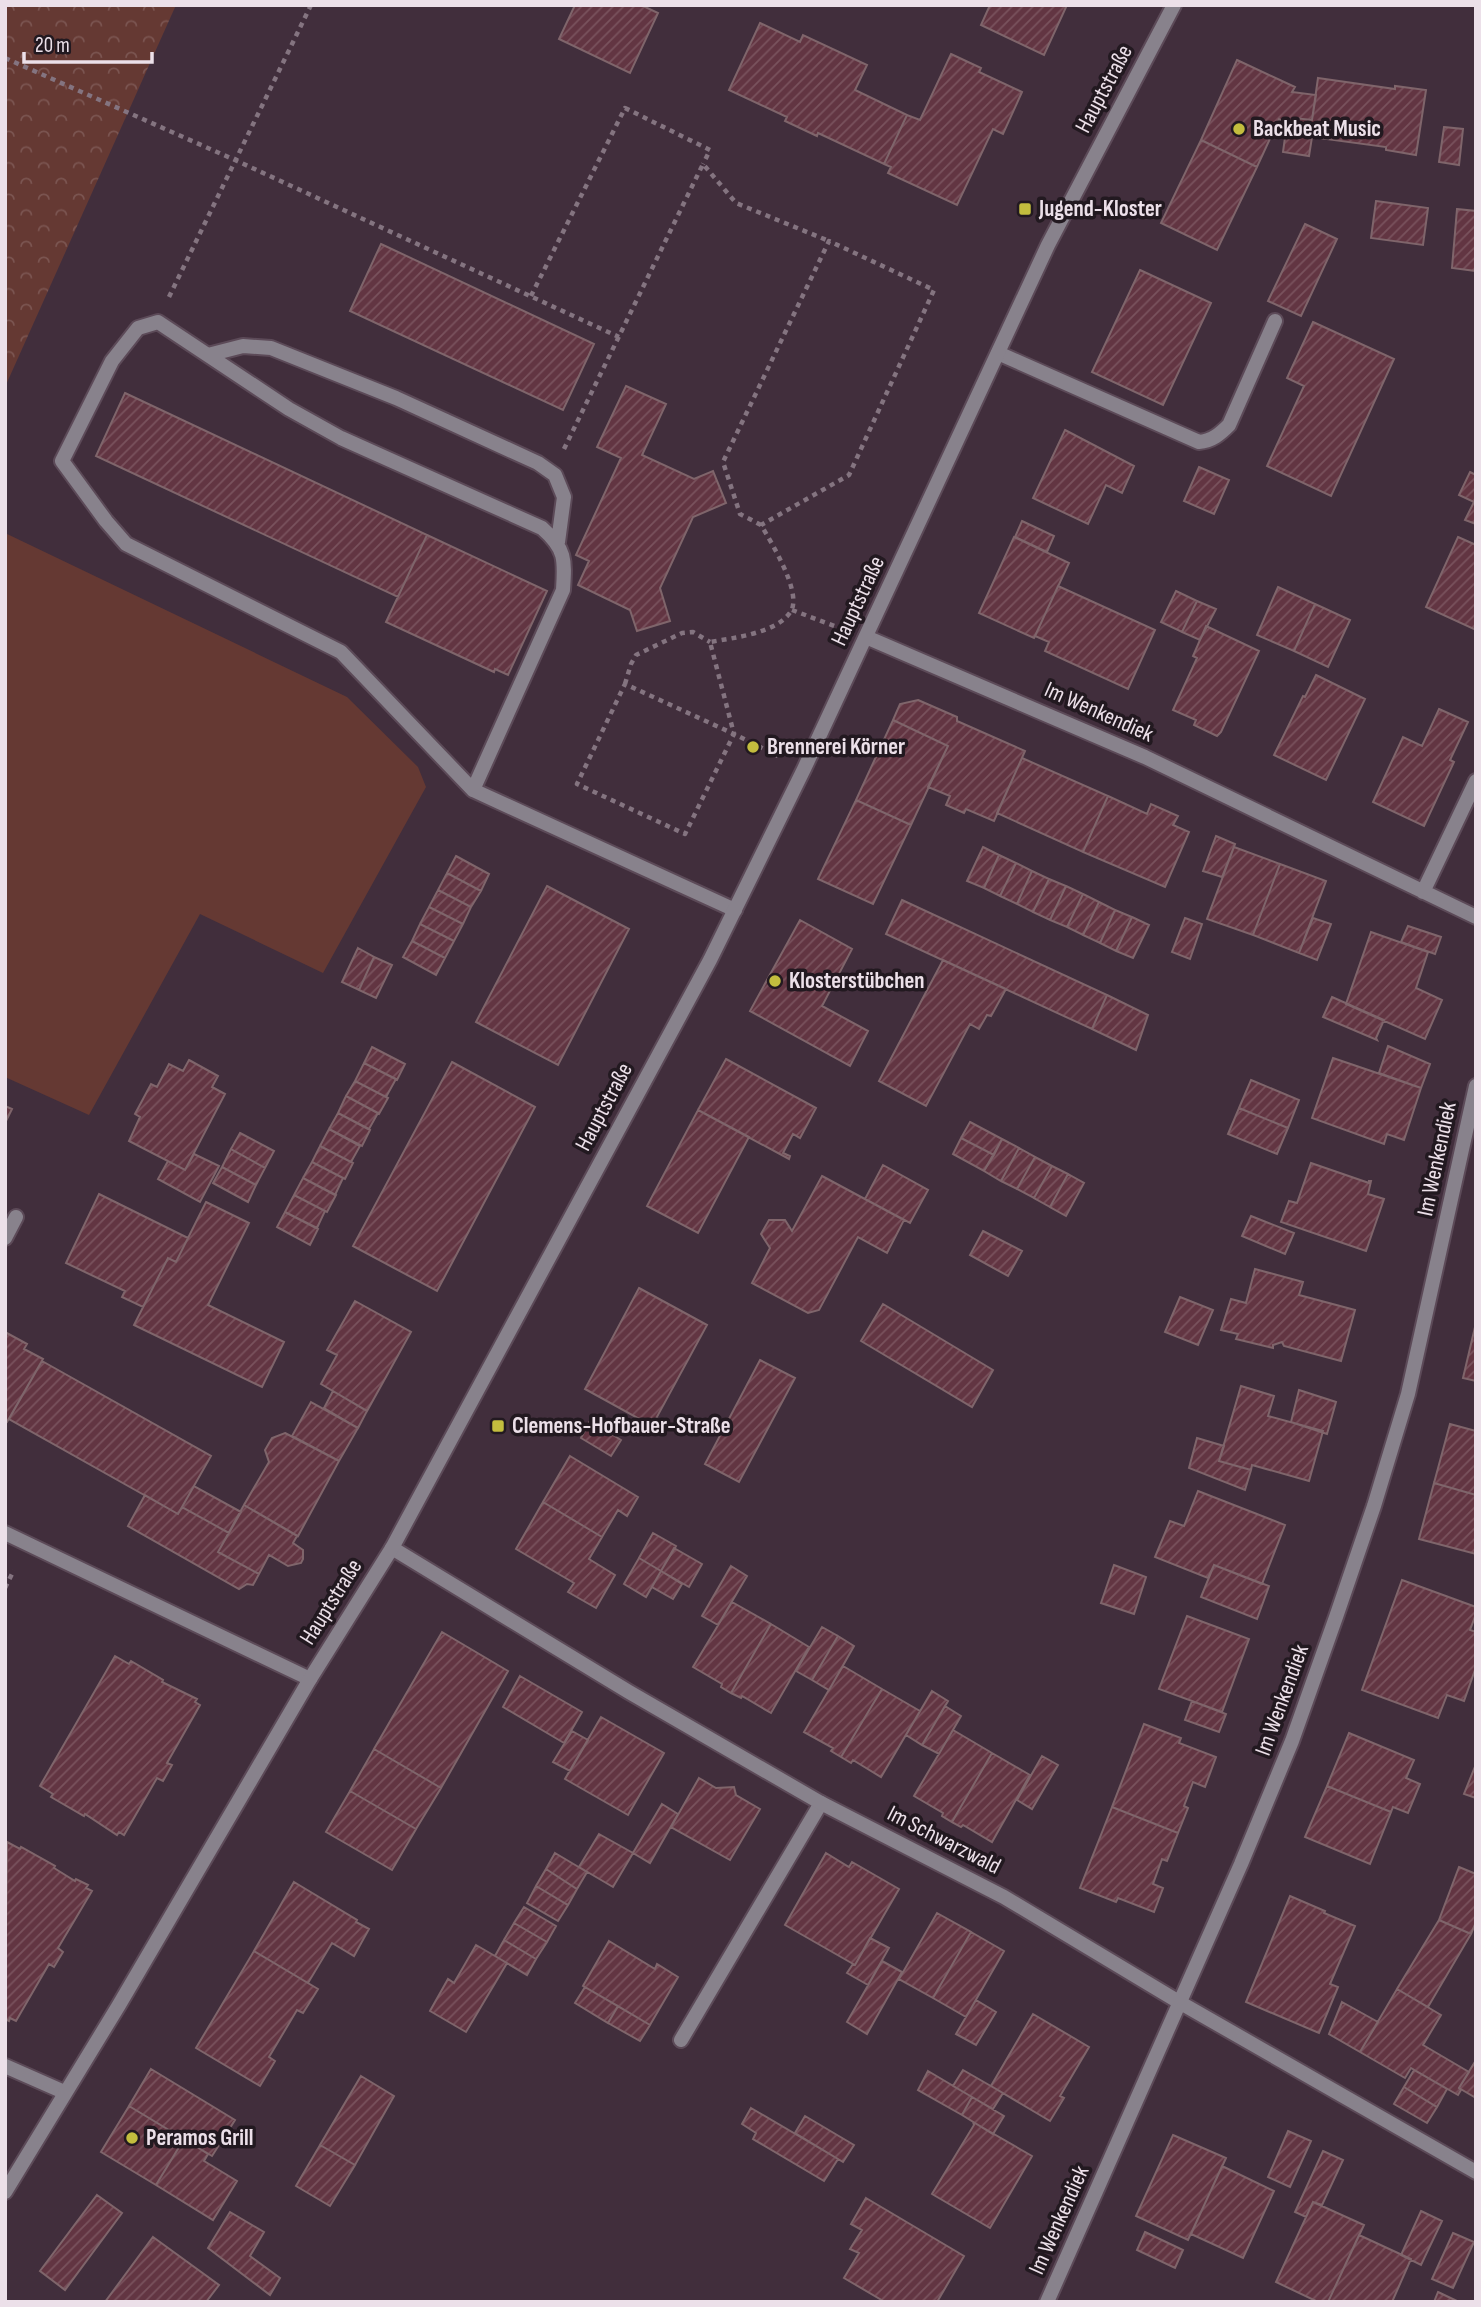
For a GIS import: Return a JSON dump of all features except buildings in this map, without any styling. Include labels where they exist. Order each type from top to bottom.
[{"type":"street","name":"Hauptstraße","points":[[5,2193],[119,2005],[310,1679],[392,1548],[735,910],[804,769],[1057,227],[1174,5]]},
{"type":"street","points":[[558,542],[542,528],[341,439],[289,410],[158,321],[138,328],[112,361],[62,461],[126,544],[341,652],[473,790],[735,910]]},
{"type":"street","points":[[998,353],[1199,442],[1207,442],[1229,425],[1275,321]]},
{"type":"street","points":[[208,355],[243,346],[271,348],[396,398],[538,463],[555,475],[564,497],[558,542],[565,566],[563,590],[473,790]]},
{"type":"street","name":"Im Wenkendiek","points":[[866,637],[1145,757],[1476,917]]},
{"type":"street","points":[[1423,892],[1476,781]]},
{"type":"street","name":"Im Wenkendiek","points":[[1047,2302],[1241,1864],[1292,1741],[1374,1506],[1408,1394],[1476,1086]]},
{"type":"street","points":[[5,1238],[16,1217]]},
{"type":"street","points":[[5,1533],[310,1679]]},
{"type":"street","name":"Im Schwarzwald","points":[[392,1548],[629,1692],[821,1802],[1004,1897],[1476,2172]]},
{"type":"street","points":[[681,2040],[821,1802]]},
{"type":"street","points":[[5,2066],[64,2092]]},
{"type":"path","points":[[158,321],[311,5]]},
{"type":"path","points":[[5,58],[235,160],[619,337]]},
{"type":"path","points":[[531,296],[625,108],[710,150],[552,473]]},
{"type":"path","points":[[703,164],[736,203],[829,241],[934,290],[849,475],[761,525]]},
{"type":"path","points":[[710,642],[734,734],[685,834],[577,784],[636,655],[682,633],[693,632],[710,642],[746,636],[780,622],[792,610],[793,598],[778,552],[761,525],[740,514],[723,462],[829,241]]},
{"type":"path","points":[[792,610],[866,637]]},
{"type":"path","points":[[625,684],[804,769]]},
{"type":"green space","points":[[5,5],[176,5],[5,387]]},
{"type":"green space","points":[[5,533],[347,697],[418,767],[426,787],[323,973],[200,914],[89,1115],[5,1077]]},
{"type":"place","name":"Backbeat Music","points":[[1239,129]]},
{"type":"place","name":"Jugend-Kloster","points":[[1025,209]]},
{"type":"place","name":"Brennerei Körner","points":[[753,747]]},
{"type":"place","name":"Klosterstübchen","points":[[775,981]]},
{"type":"place","name":"Clemens-Hofbauer-Straße","points":[[498,1426]]},
{"type":"place","name":"Peramos Grill","points":[[132,2138]]}]
